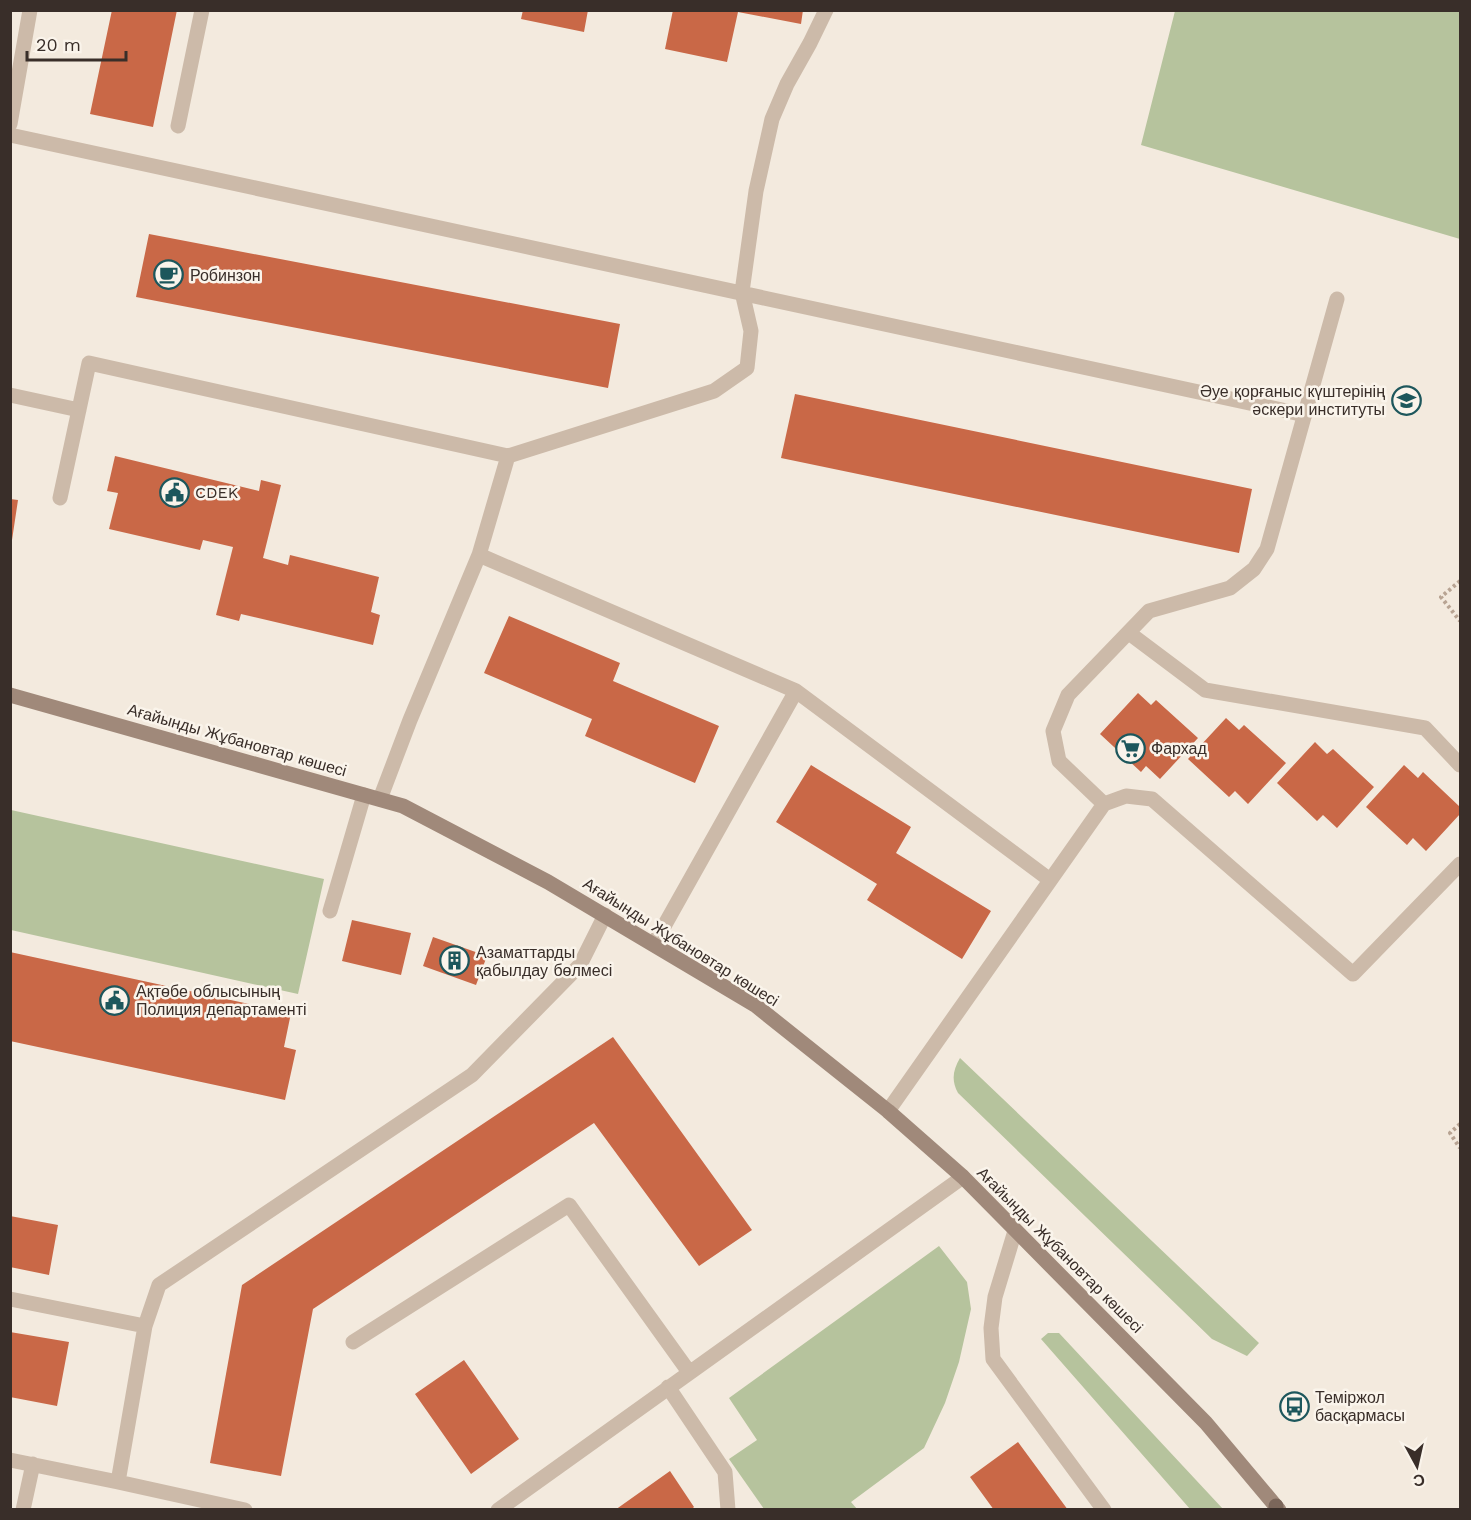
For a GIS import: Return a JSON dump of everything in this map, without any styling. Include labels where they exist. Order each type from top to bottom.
[{"type":"street","points":[[10,124],[30,10]]},
{"type":"street","points":[[178,126],[202,10]]},
{"type":"street","points":[[60,498],[89,363],[508,456],[714,391],[747,368],[751,331],[742,292],[756,191],[772,119],[787,84],[826,10]]},
{"type":"street","points":[[10,135],[1305,415]]},
{"type":"street","points":[[1104,804],[1059,761],[1053,731],[1068,695],[1149,611],[1230,588],[1254,569],[1267,549],[1337,299]]},
{"type":"street","points":[[10,394],[79,410]]},
{"type":"street","points":[[380,799],[410,720],[479,555],[508,456]]},
{"type":"street","points":[[479,555],[796,691],[1050,880]]},
{"type":"street","points":[[1129,633],[1205,690],[1425,728],[1461,765]]},
{"type":"street","points":[[654,944],[796,691]]},
{"type":"street","name":"Ағайынды Жұбановтар көшесі","points":[[10,695],[403,806],[548,882],[755,1005],[888,1112],[963,1177],[1206,1423],[1276,1509]]},
{"type":"street","points":[[330,911],[364,795]]},
{"type":"street","points":[[888,1112],[1104,804],[1126,796],[1152,799],[1353,974],[1461,864]]},
{"type":"street","points":[[118,1482],[145,1326],[159,1285],[472,1075],[580,965],[605,915]]},
{"type":"street","points":[[498,1509],[963,1177]]},
{"type":"street","points":[[353,1342],[569,1205],[689,1372]]},
{"type":"street","points":[[1015,1231],[995,1298],[991,1328],[993,1359],[1104,1509]]},
{"type":"street","points":[[10,1299],[145,1326]]},
{"type":"street","points":[[668,1387],[725,1472],[728,1509]]},
{"type":"street","points":[[10,1460],[245,1509]]},
{"type":"street","points":[[23,1509],[33,1464]]},
{"type":"path","points":[[1461,581],[1441,597],[1461,621]]},
{"type":"path","points":[[1461,1124],[1450,1133],[1461,1148]]},
{"type":"green space","points":[[1175,11],[1460,11],[1460,239],[1141,145]]},
{"type":"green space","points":[[11,810],[324,879],[298,994],[11,930]]},
{"type":"green space","points":[[960,1058],[1259,1343],[1247,1356],[1212,1339],[958,1093],[954,1084],[954,1075]]},
{"type":"green space","points":[[939,1246],[967,1282],[971,1309],[959,1362],[945,1403],[924,1448],[851,1502],[857,1509],[764,1509],[729,1459],[757,1440],[729,1398]]},
{"type":"green space","points":[[1048,1333],[1059,1333],[1223,1509],[1190,1509],[1041,1339]]},
{"type":"building","points":[[112,10],[177,10],[153,127],[90,114]]},
{"type":"building","points":[[523,10],[588,10],[584,32],[521,19]]},
{"type":"building","points":[[673,10],[803,10],[801,24],[738,12],[727,62],[665,49]]},
{"type":"building","points":[[149,234],[620,324],[608,388],[136,297]]},
{"type":"building","points":[[795,394],[1252,489],[1239,553],[781,458]]},
{"type":"building","points":[[115,456],[259,491],[261,480],[281,485],[263,558],[288,565],[290,555],[379,577],[371,612],[380,615],[373,645],[241,614],[239,621],[216,615],[233,547],[203,540],[200,550],[109,529],[118,493],[107,491]]},
{"type":"building","points":[[10,499],[18,500],[12,540],[10,540]]},
{"type":"building","points":[[509,616],[620,663],[613,681],[719,726],[695,783],[585,736],[592,719],[484,673]]},
{"type":"building","points":[[1138,693],[1151,705],[1156,700],[1198,738],[1160,779],[1146,766],[1141,772],[1100,734]]},
{"type":"building","points":[[1226,718],[1239,730],[1244,725],[1286,763],[1248,804],[1235,791],[1229,797],[1188,759]]},
{"type":"building","points":[[1315,742],[1327,754],[1333,749],[1374,787],[1337,828],[1323,815],[1317,821],[1277,783]]},
{"type":"building","points":[[811,765],[911,827],[896,853],[991,911],[962,959],[867,900],[877,884],[776,822]]},
{"type":"building","points":[[1404,765],[1418,778],[1423,772],[1460,807],[1460,814],[1426,851],[1413,838],[1407,845],[1366,807]]},
{"type":"building","points":[[352,920],[411,933],[401,975],[342,961]]},
{"type":"building","name":"Азаматтарды қабылдау бөлмесі","points":[[433,937],[487,956],[476,985],[423,966]]},
{"type":"building","points":[[10,952],[291,1013],[284,1047],[296,1050],[285,1100],[10,1041]]},
{"type":"building","points":[[613,1037],[752,1230],[699,1266],[594,1123],[313,1309],[281,1476],[210,1463],[242,1285]]},
{"type":"building","points":[[10,1216],[58,1225],[49,1275],[10,1267]]},
{"type":"building","points":[[10,1332],[69,1342],[57,1406],[10,1397]]},
{"type":"building","points":[[464,1360],[519,1439],[471,1474],[415,1394]]},
{"type":"building","points":[[1018,1442],[1068,1510],[994,1510],[970,1477]]},
{"type":"building","points":[[670,1471],[694,1507],[691,1510],[615,1510]]},
{"type":"place","name":"Робинзон","points":[[169,275]]},
{"type":"place","name":"Әуе қорғаныс күштерінің әскери институты","points":[[1406,400]]},
{"type":"place","name":"CDEK","points":[[174,492]]},
{"type":"place","name":"Фархад","points":[[1130,748]]},
{"type":"place","name":"Азаматтарды қабылдау бөлмесі","points":[[455,961]]},
{"type":"place","name":"Ақтөбе облысының Полиция департаменті","points":[[115,1000]]},
{"type":"place","name":"Теміржол басқармасы","points":[[1294,1406]]}]
